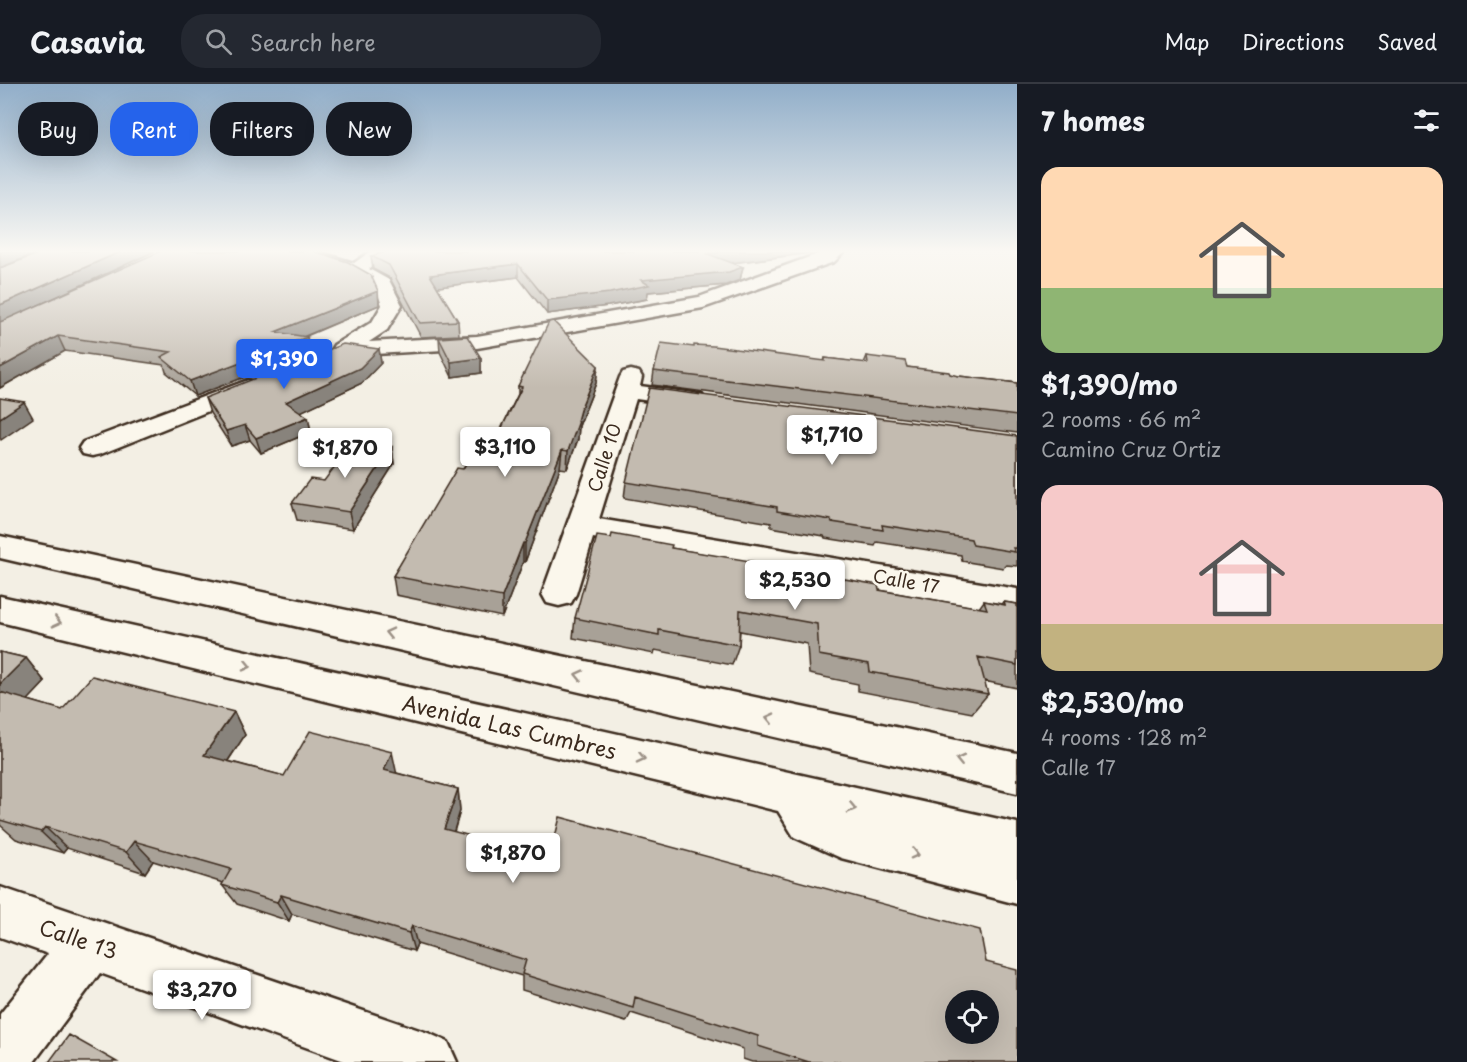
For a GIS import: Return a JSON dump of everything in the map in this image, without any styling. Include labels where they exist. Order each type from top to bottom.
[{"type":"main road","points":[[320,359],[342,350],[380,326],[392,305],[388,297]]},
{"type":"main road","points":[[342,350],[477,342],[703,302],[718,297]]},
{"type":"main road","points":[[92,448],[266,380]]},
{"type":"main road","name":"Calle 10","points":[[559,594],[629,384],[721,404]]},
{"type":"main road","name":"Calle 17","points":[[583,526],[1017,602]]},
{"type":"main road","points":[[0,547],[1017,772]]},
{"type":"main road","name":"Avenida Las Cumbres","points":[[0,609],[1017,846]]},
{"type":"main road","points":[[792,794],[810,821],[841,835],[1017,880]]},
{"type":"main road","name":"Calle 13","points":[[0,912],[428,1062]]},
{"type":"main road","points":[[0,1060],[89,944]]},
{"type":"building","points":[[0,297],[19,297],[0,305]]},
{"type":"building","points":[[58,297],[364,297],[275,332],[307,337],[190,381],[161,357],[171,352],[58,336],[0,368],[0,322]]},
{"type":"building","points":[[406,297],[443,297],[458,321],[420,323]]},
{"type":"building","points":[[544,297],[577,297],[547,300]]},
{"type":"building","points":[[553,321],[598,366],[580,410],[577,421],[579,421],[568,451],[562,450],[502,597],[393,576],[457,468],[463,469],[471,455],[487,458],[522,387],[518,386],[549,322]]},
{"type":"building","points":[[467,336],[481,358],[451,362],[439,338]]},
{"type":"building","points":[[661,343],[694,347],[694,345],[713,346],[825,361],[825,358],[868,363],[867,356],[905,361],[907,367],[1017,383],[1017,416],[654,371]]},
{"type":"building","points":[[343,344],[379,349],[360,368],[286,402],[308,417],[256,438],[245,425],[226,431],[205,398]]},
{"type":"building","points":[[649,388],[1017,436],[1017,548],[1013,548],[1015,552],[973,545],[971,539],[882,525],[883,530],[832,522],[777,511],[777,507],[626,482]]},
{"type":"building","points":[[0,398],[24,402],[0,418]]},
{"type":"building","points":[[353,442],[392,447],[349,512],[292,503],[310,479],[324,481]]},
{"type":"building","points":[[612,534],[672,545],[671,548],[805,570],[878,585],[879,590],[987,609],[984,601],[1005,605],[1004,602],[1017,604],[1017,665],[978,657],[988,694],[870,672],[869,664],[819,655],[817,624],[740,610],[739,645],[659,630],[659,635],[575,618],[597,536],[611,538]]},
{"type":"building","points":[[0,652],[26,658],[0,684]]},
{"type":"building","points":[[92,676],[234,712],[204,755],[284,776],[310,731],[392,752],[384,770],[458,789],[444,829],[550,857],[560,817],[980,930],[986,962],[1017,970],[1017,1062],[809,1062],[758,1046],[758,1036],[635,997],[633,1008],[522,974],[526,960],[412,926],[409,933],[281,895],[277,902],[222,885],[231,869],[134,841],[126,852],[45,827],[41,832],[0,820],[0,692],[62,710]]},
{"type":"building","points":[[69,1035],[117,1062],[49,1062]]}]
